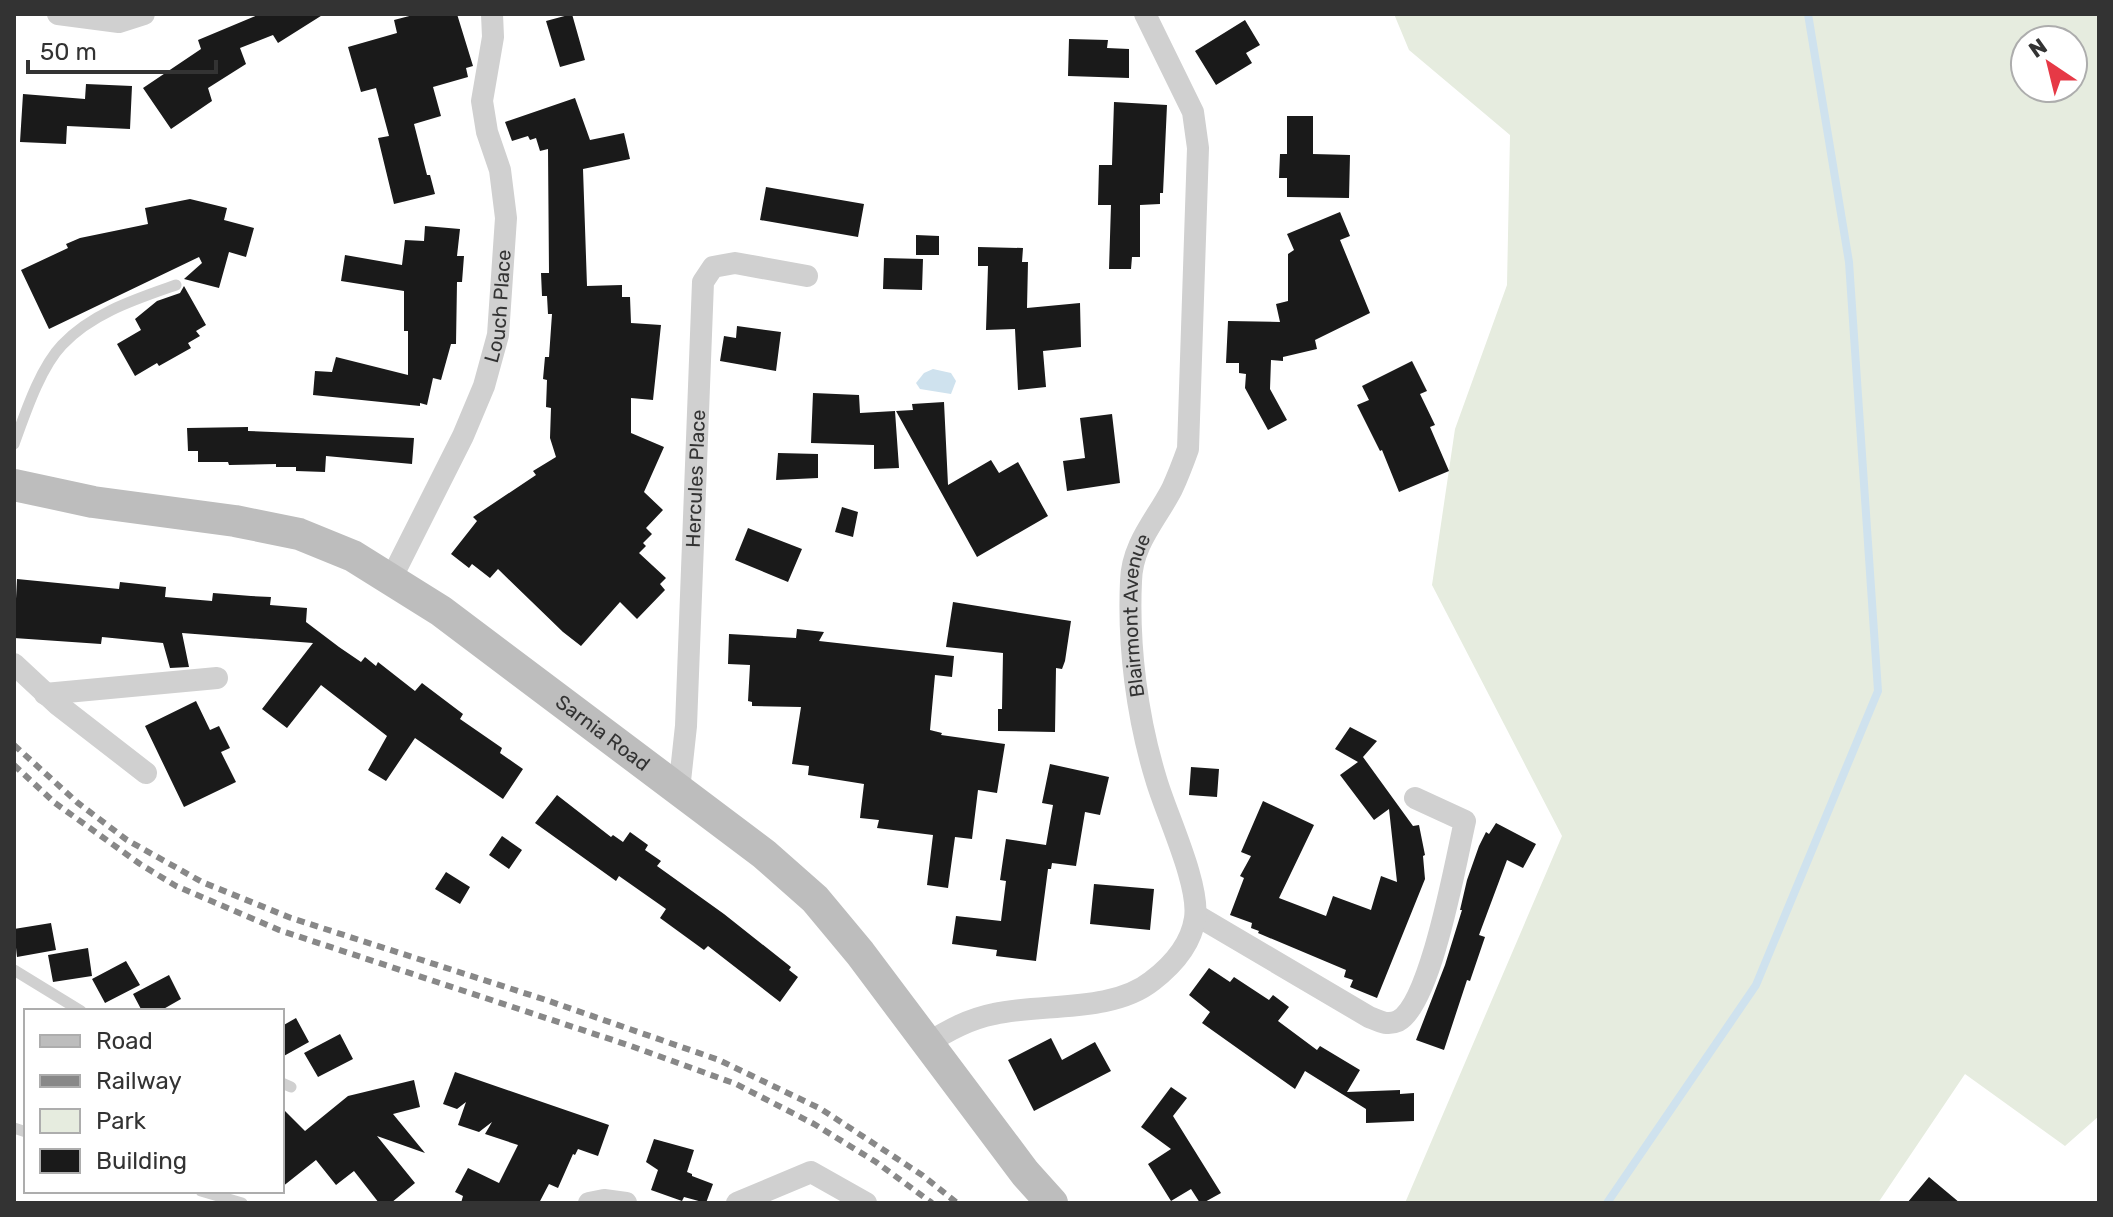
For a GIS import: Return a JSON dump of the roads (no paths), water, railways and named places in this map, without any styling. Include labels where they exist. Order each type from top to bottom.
[{"type":"main road","name":"Sarnia Road","points":[[14,485],[93,502],[235,521],[299,534],[353,556],[441,611],[764,854],[815,899],[1025,1173],[1052,1203]]},
{"type":"street","points":[[58,14],[119,22],[144,14]]},
{"type":"street","name":"Louch Place","points":[[391,579],[463,436],[484,386],[498,335],[506,218],[500,170],[487,132],[482,101],[493,37],[492,14]]},
{"type":"street","name":"Blairmont Avenue","points":[[1145,14],[1193,112],[1198,148],[1188,449],[1171,490],[1145,531],[1134,556],[1131,618],[1146,737],[1155,777],[1192,886],[1196,915]]},
{"type":"street","name":"Hercules Place","points":[[679,790],[686,726],[703,282],[713,267],[735,263],[807,276]]},
{"type":"street","points":[[14,664],[45,694],[146,773]]},
{"type":"street","points":[[45,694],[217,678]]},
{"type":"street","points":[[928,1043],[962,1023],[995,1013],[1094,1002],[1137,990],[1176,960],[1191,935],[1196,915],[1369,1017],[1386,1024],[1399,1020],[1414,1006],[1429,971],[1465,821],[1415,798]]},
{"type":"street","points":[[743,1200],[811,1172],[866,1203]]},
{"type":"street","points":[[589,1203],[604,1200],[626,1203]]},
{"type":"lane","points":[[14,444],[46,368],[62,345],[91,322],[124,303],[176,285]]},
{"type":"lane","points":[[14,970],[78,1009]]},
{"type":"lane","points":[[208,1193],[242,1203]]},
{"type":"water","points":[[933,369],[951,373],[956,381],[951,394],[920,389],[916,383],[924,373]]},
{"type":"waterway","points":[[1607,1203],[1756,985],[1878,691],[1849,262],[1808,14]]},
{"type":"railway","points":[[14,745],[78,803],[127,840],[202,882],[291,918],[546,1000],[719,1060],[821,1109],[922,1175],[957,1203]]},
{"type":"railway","points":[[14,765],[55,803],[176,886],[279,930],[631,1046],[736,1084],[814,1124],[876,1162],[932,1203]]}]
